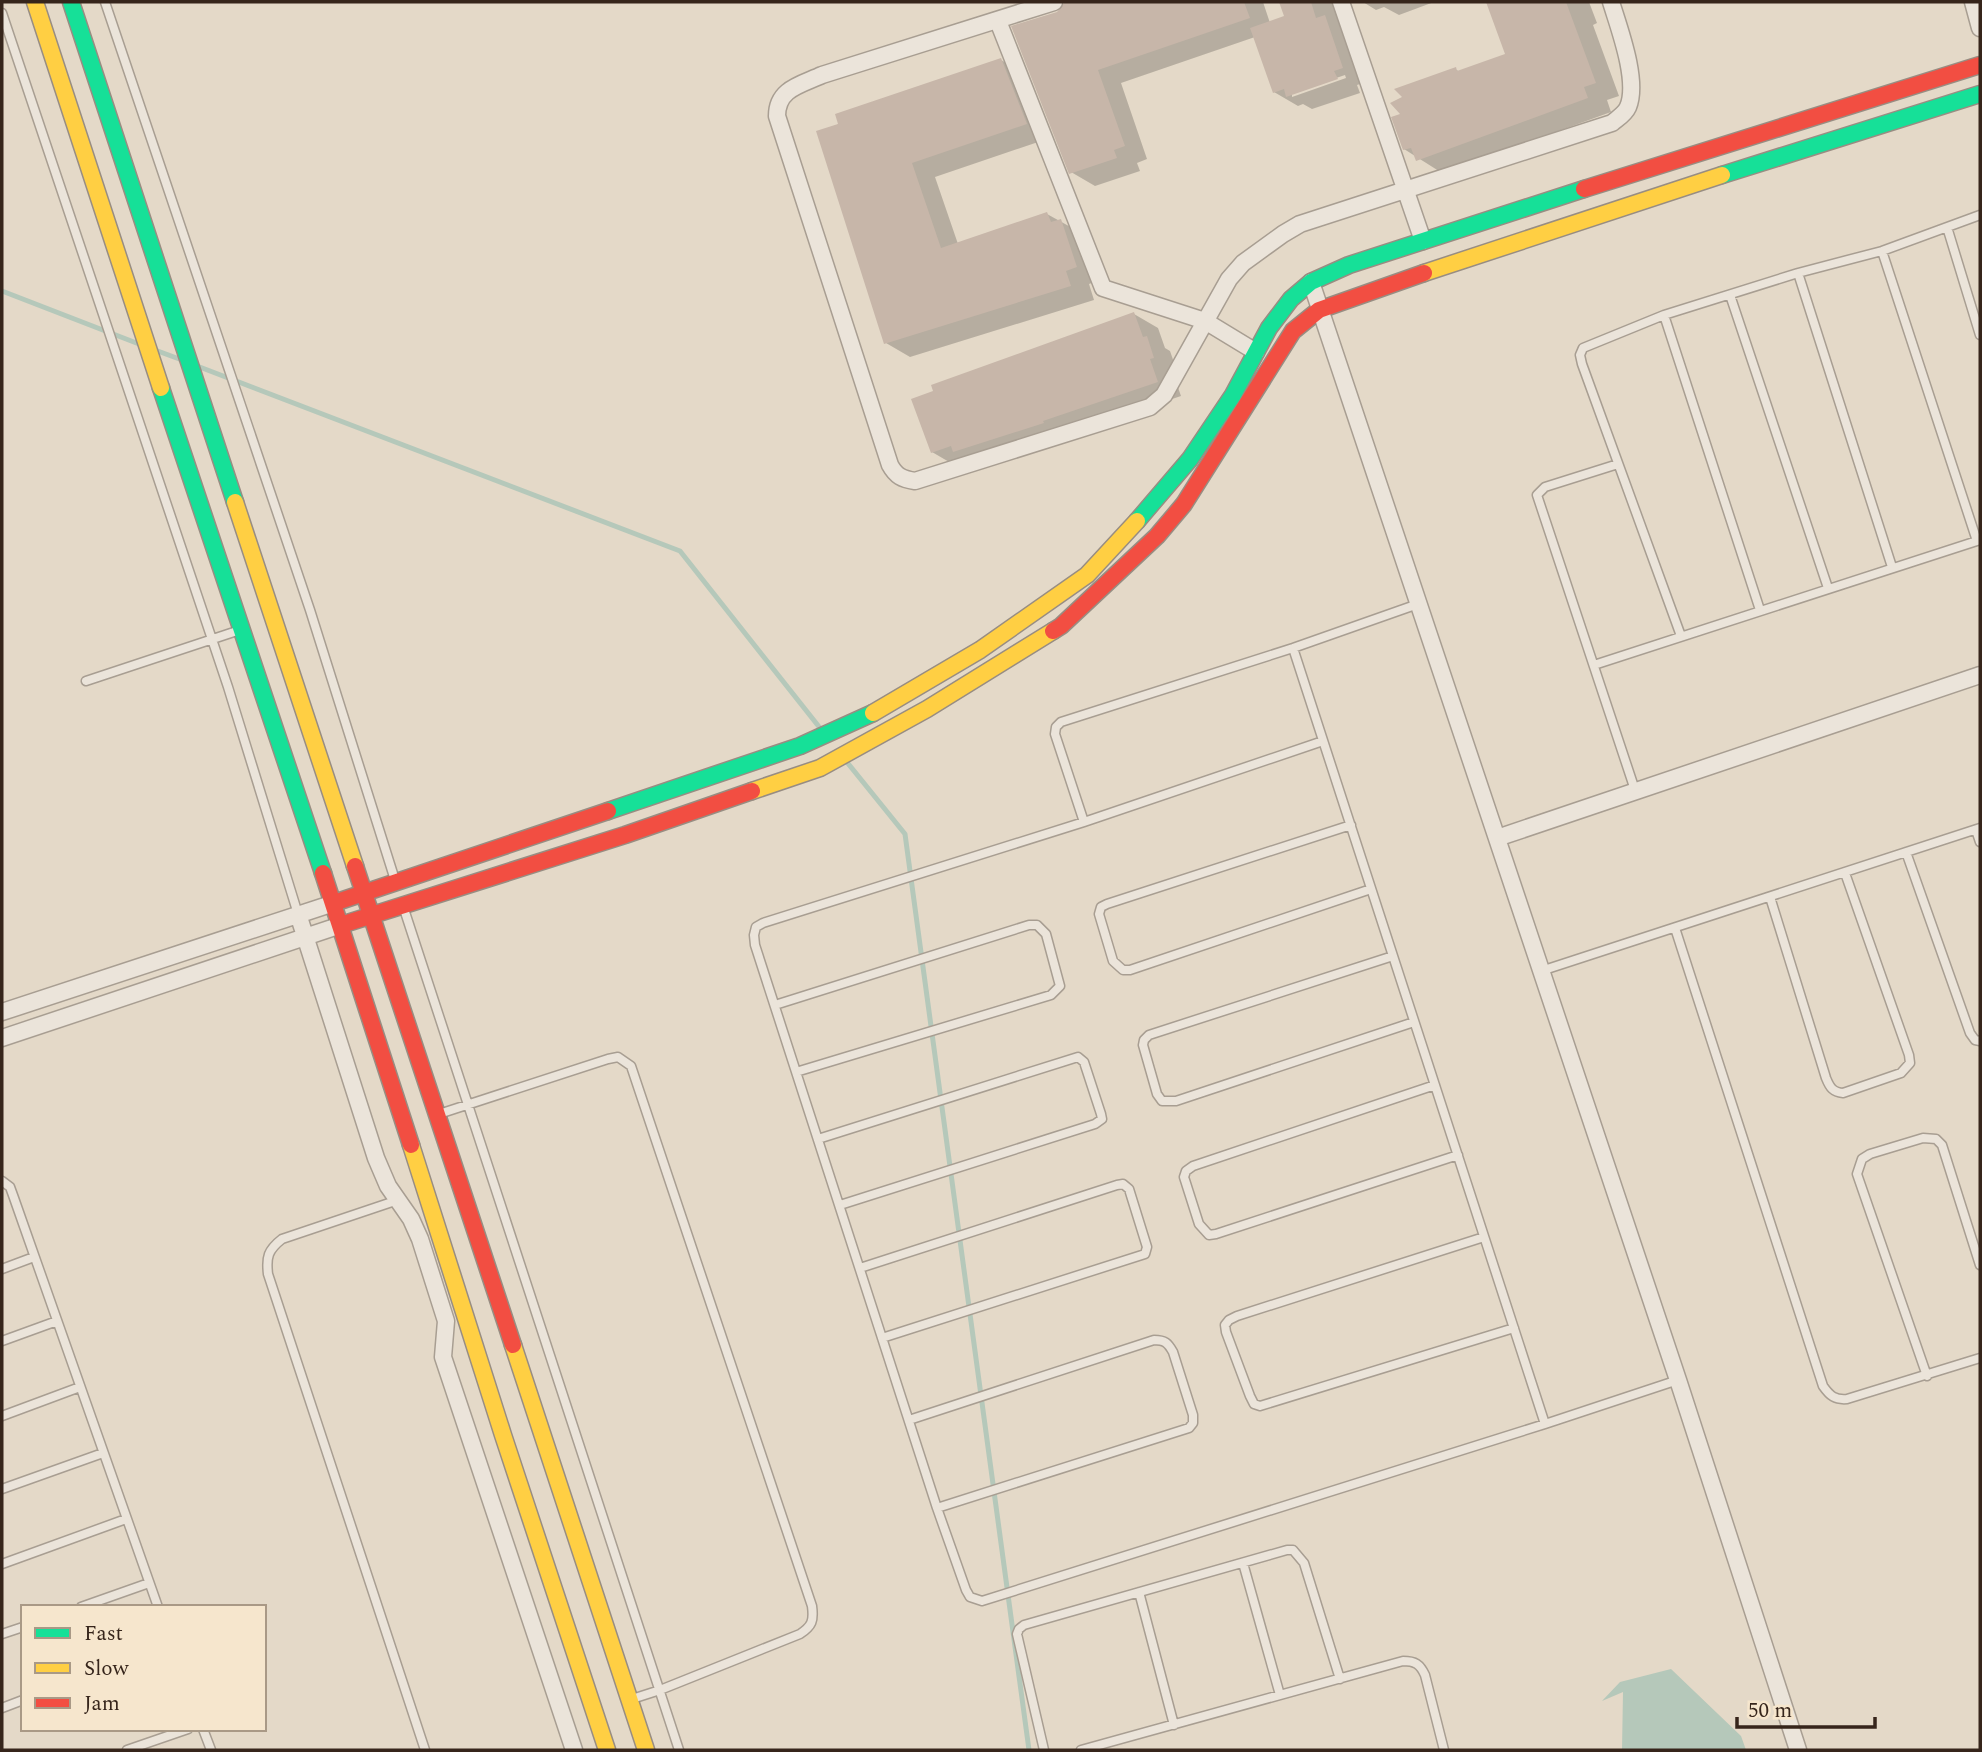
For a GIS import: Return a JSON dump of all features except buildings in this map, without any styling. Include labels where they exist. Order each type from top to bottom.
[{"type":"street","points":[[35,2],[334,903],[499,1422],[607,1750]]},
{"type":"street","points":[[71,2],[646,1750]]},
{"type":"street","points":[[1054,2],[822,75],[789,90],[777,105],[777,116],[890,465],[895,474],[903,479],[915,481],[1150,407],[1164,395],[1236,270],[1300,224],[1612,123],[1623,114],[1629,104],[1630,70],[1611,2]]},
{"type":"street","points":[[1341,2],[1423,240]]},
{"type":"street","points":[[1973,2],[1980,28]]},
{"type":"street","points":[[998,21],[1103,288],[1205,321],[1256,352]]},
{"type":"street","points":[[2,1012],[782,753],[881,709],[980,650],[1087,575],[1180,472],[1233,396],[1275,320],[1300,290],[1311,282],[1349,265],[1423,240],[1980,65]]},
{"type":"street","points":[[2,1038],[341,925],[625,835],[820,768],[927,709],[1072,618],[1165,527],[1184,504],[1293,331],[1319,310],[1609,211],[1980,94]]},
{"type":"street","points":[[1311,282],[1678,1380],[1798,1750]]},
{"type":"street","points":[[1497,838],[1980,675]]},
{"type":"street","points":[[298,915],[376,1158],[388,1186],[420,1239],[444,1311],[446,1321],[443,1357],[574,1750]]},
{"type":"street","points":[[31,1002],[39,1025]]},
{"type":"lane","points":[[105,2],[310,610],[403,905],[679,1750]]},
{"type":"lane","points":[[2,13],[211,639],[298,915]]},
{"type":"lane","points":[[1681,636],[1580,355],[1583,348],[1664,315],[1798,273],[1882,251],[1980,215]]},
{"type":"lane","points":[[1947,227],[1980,335]]},
{"type":"lane","points":[[1594,665],[1979,540],[1882,251]]},
{"type":"lane","points":[[1798,273],[1892,568]]},
{"type":"lane","points":[[1730,295],[1828,589]]},
{"type":"lane","points":[[1664,315],[1760,610]]},
{"type":"lane","points":[[1618,464],[1545,487],[1538,495],[1635,790]]},
{"type":"lane","points":[[1084,822],[1055,734],[1056,727],[1061,722],[1293,648],[1418,604]]},
{"type":"lane","points":[[86,681],[242,629]]},
{"type":"lane","points":[[1293,648],[1545,1424]]},
{"type":"lane","points":[[1323,741],[1084,822],[756,927],[755,945],[966,1590],[970,1597],[982,1601],[1678,1380]]},
{"type":"lane","points":[[1351,825],[1107,904],[1101,908],[1099,914],[1113,961],[1123,970],[1130,970],[1371,889]]},
{"type":"lane","points":[[1541,971],[1978,829],[1980,842]]},
{"type":"lane","points":[[1906,852],[1970,1034],[1980,1041]]},
{"type":"lane","points":[[1770,897],[1829,1087],[1835,1092],[1843,1093],[1901,1073],[1910,1063],[1846,873]]},
{"type":"lane","points":[[775,1005],[1029,925],[1037,925],[1046,934],[1060,979],[1060,986],[1052,995],[796,1072]]},
{"type":"lane","points":[[1675,928],[1823,1386],[1838,1400],[1847,1399],[1980,1358]]},
{"type":"lane","points":[[1393,956],[1149,1035],[1143,1045],[1157,1094],[1162,1101],[1176,1101],[1414,1022]]},
{"type":"lane","points":[[437,1114],[618,1057],[631,1066],[812,1606],[814,1619],[809,1628],[800,1634],[629,1700]]},
{"type":"lane","points":[[818,1139],[1078,1057],[1084,1062],[1101,1114],[1100,1122],[840,1205]]},
{"type":"lane","points":[[1435,1085],[1193,1166],[1186,1171],[1184,1177],[1199,1224],[1209,1235],[1216,1234],[1458,1155]]},
{"type":"lane","points":[[1927,1376],[1857,1174],[1862,1159],[1870,1154],[1923,1138],[1936,1139],[1942,1145],[1980,1265]]},
{"type":"lane","points":[[2,1181],[10,1187],[157,1605]]},
{"type":"lane","points":[[860,1268],[1117,1185],[1123,1184],[1129,1189],[1147,1247],[1145,1254],[883,1338]]},
{"type":"lane","points":[[398,1200],[282,1239],[271,1247],[266,1258],[268,1274],[425,1750]]},
{"type":"lane","points":[[1484,1237],[1237,1316],[1225,1325],[1226,1332],[1250,1396],[1254,1404],[1260,1406],[1514,1328]]},
{"type":"lane","points":[[2,1269],[34,1257]]},
{"type":"lane","points":[[2,1341],[57,1321]]},
{"type":"lane","points":[[909,1420],[1154,1340],[1169,1344],[1174,1352],[1193,1415],[1193,1423],[1189,1428],[937,1508]]},
{"type":"lane","points":[[2,1416],[80,1388]]},
{"type":"lane","points":[[2,1489],[103,1453]]},
{"type":"lane","points":[[2,1564],[126,1519]]},
{"type":"lane","points":[[1044,1750],[1017,1634],[1019,1629],[1024,1625],[1287,1550],[1293,1550],[1300,1555],[1340,1679]]},
{"type":"lane","points":[[1243,1563],[1280,1695]]},
{"type":"lane","points":[[86,1605],[149,1583]]},
{"type":"lane","points":[[1139,1592],[1174,1725]]},
{"type":"lane","points":[[2,1634],[21,1628]]},
{"type":"lane","points":[[1081,1750],[1403,1661],[1414,1661],[1421,1667],[1424,1675],[1444,1750]]},
{"type":"lane","points":[[2,1708],[21,1701]]},
{"type":"lane","points":[[127,1750],[182,1731]]},
{"type":"lane","points":[[204,1731],[211,1750]]},
{"type":"shaded area","points":[[1671,1669],[1741,1736],[1746,1750],[1622,1750],[1623,1692],[1602,1701],[1620,1682]]},
{"type":"waterway","points":[[2,291],[139,344]]},
{"type":"waterway","points":[[155,350],[182,360]]},
{"type":"waterway","points":[[197,366],[680,551],[820,728]]},
{"type":"waterway","points":[[846,761],[905,834],[1029,1750]]},
{"type":"traffic: fast","points":[[71,2],[235,502]]},
{"type":"traffic: fast","points":[[1722,175],[1980,94]]},
{"type":"traffic: fast","points":[[1137,521],[1190,459],[1233,395],[1269,328],[1291,299],[1311,282],[1349,265],[1584,189]]},
{"type":"traffic: fast","points":[[161,388],[323,873]]},
{"type":"traffic: fast","points":[[608,811],[800,746],[873,713]]},
{"type":"traffic: slow","points":[[35,2],[161,388]]},
{"type":"traffic: slow","points":[[1424,273],[1722,175]]},
{"type":"traffic: slow","points":[[235,502],[355,866]]},
{"type":"traffic: slow","points":[[873,713],[980,650],[1087,575],[1137,521]]},
{"type":"traffic: slow","points":[[752,791],[820,768],[927,709],[1053,631]]},
{"type":"traffic: slow","points":[[411,1145],[607,1750]]},
{"type":"traffic: slow","points":[[513,1345],[646,1750]]},
{"type":"traffic: jam","points":[[1584,189],[1980,65]]},
{"type":"traffic: jam","points":[[1053,631],[1157,536],[1184,504],[1293,331],[1319,310],[1424,273]]},
{"type":"traffic: jam","points":[[341,925],[625,835],[752,791]]},
{"type":"traffic: jam","points":[[334,903],[608,811]]},
{"type":"traffic: jam","points":[[355,866],[513,1345]]},
{"type":"traffic: jam","points":[[323,873],[411,1145]]}]
